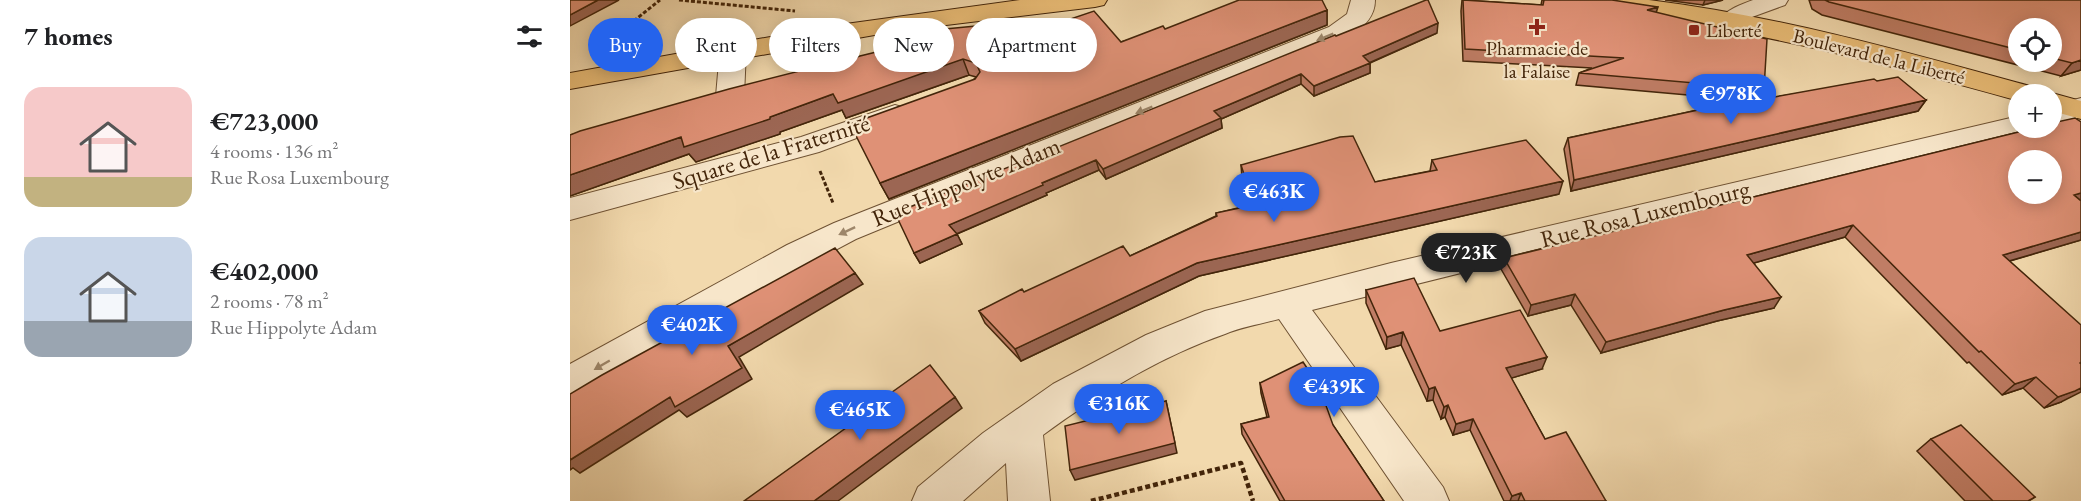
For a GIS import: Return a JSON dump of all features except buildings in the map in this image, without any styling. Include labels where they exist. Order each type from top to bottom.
[{"type":"main road","points":[[861,29],[955,14],[1095,0]]},
{"type":"main road","name":"Boulevard de la Liberté","points":[[1588,0],[1731,21],[1844,46],[2008,89]]},
{"type":"main road","points":[[575,80],[675,61]]},
{"type":"street","name":"Rue Hippolyte Adam","points":[[570,383],[799,254],[845,231],[1338,32],[1359,17],[1364,10],[1363,0]]},
{"type":"street","points":[[1731,21],[1743,12],[1776,0]]},
{"type":"street","points":[[730,96],[732,72]]},
{"type":"street","name":"Square de la Fraternité","points":[[570,209],[809,145],[916,106]]},
{"type":"street","name":"Rue Rosa Luxembourg","points":[[933,501],[1023,426],[1066,396],[1159,346],[1218,321],[1286,302],[2008,128]]},
{"type":"street","points":[[1286,302],[1428,501]]},
{"type":"street","points":[[1023,426],[1029,501]]},
{"type":"path","points":[[575,80],[590,55],[660,0]]},
{"type":"path","points":[[679,0],[796,11],[795,18]]},
{"type":"path","points":[[809,145],[845,231]]},
{"type":"path","points":[[1091,501],[1241,463],[1253,501]]},
{"type":"place","name":"Pharmacie de la Falaise","points":[[1537,27]]},
{"type":"place","name":"Liberté","points":[[1694,30]]}]
